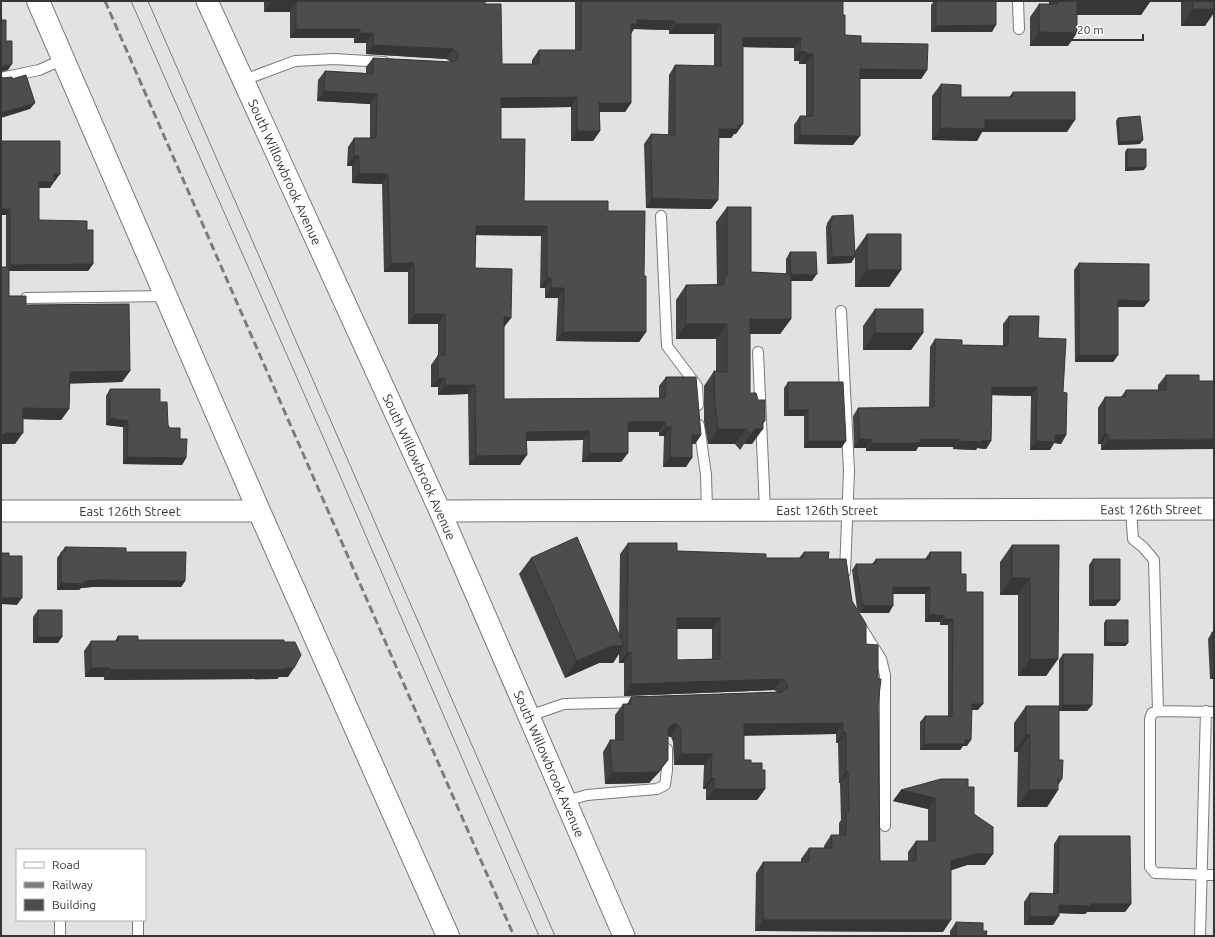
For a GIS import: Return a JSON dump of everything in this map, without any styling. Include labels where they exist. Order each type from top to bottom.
[{"type":"street","points":[[38,1],[259,511],[448,936]]},
{"type":"street","name":"South Willowbrook Avenue","points":[[207,1],[440,511],[624,936]]},
{"type":"street","name":"East 126th Street","points":[[440,511],[1214,509]]},
{"type":"street","name":"East 126th Street","points":[[1,511],[259,511]]},
{"type":"lane","points":[[1018,1],[1019,29]]},
{"type":"lane","points":[[1,78],[39,70],[64,59]]},
{"type":"lane","points":[[244,80],[295,61],[334,59],[394,62]]},
{"type":"lane","points":[[661,216],[667,346],[697,386],[698,422],[706,475],[707,510]]},
{"type":"lane","points":[[26,298],[166,296]]},
{"type":"lane","points":[[841,311],[849,471],[846,510],[846,581]]},
{"type":"lane","points":[[758,352],[765,510]]},
{"type":"lane","points":[[1131,509],[1133,539],[1143,547],[1154,560],[1158,711]]},
{"type":"lane","points":[[854,616],[881,659],[885,675],[885,826]]},
{"type":"lane","points":[[529,716],[564,704],[650,701]]},
{"type":"lane","points":[[1200,936],[1203,875],[1210,712],[1158,711],[1152,713],[1150,719],[1150,867],[1155,873],[1203,875],[1214,875]]},
{"type":"lane","points":[[566,801],[587,795],[643,792],[657,789],[665,785],[667,770],[667,742]]},
{"type":"lane","points":[[60,921],[60,936]]},
{"type":"lane","points":[[138,921],[138,936]]},
{"type":"building","points":[[271,1],[485,1],[485,4],[501,4],[502,64],[539,64],[539,50],[581,50],[581,1],[843,1],[845,35],[861,36],[861,43],[928,44],[927,70],[860,69],[860,136],[800,135],[800,116],[813,116],[813,54],[806,54],[806,52],[800,51],[801,38],[743,38],[743,124],[738,125],[738,129],[719,129],[718,200],[652,198],[651,134],[675,135],[675,65],[721,66],[721,24],[675,24],[675,21],[637,20],[637,24],[631,24],[631,103],[599,103],[600,131],[577,131],[577,97],[501,98],[501,139],[525,139],[524,201],[608,201],[608,211],[645,211],[644,276],[646,276],[646,332],[563,332],[564,288],[551,288],[551,278],[547,278],[547,226],[476,226],[475,268],[512,269],[511,318],[504,317],[504,399],[665,398],[666,377],[696,377],[701,435],[692,435],[692,458],[670,457],[671,427],[665,427],[665,422],[628,422],[628,453],[589,453],[589,431],[526,432],[527,455],[476,456],[475,385],[445,385],[445,378],[438,378],[438,355],[445,355],[445,314],[414,314],[414,263],[391,263],[388,174],[359,174],[359,156],[354,156],[354,138],[376,138],[377,94],[324,91],[325,71],[373,74],[373,58],[452,62],[458,59],[458,53],[453,49],[373,45],[373,33],[360,33],[360,29],[296,29],[296,2]]},
{"type":"building","points":[[936,1],[996,1],[996,25],[936,26]]},
{"type":"building","points":[[1058,1],[1150,2],[1077,2],[1077,33],[1039,32],[1039,4],[1058,4]]},
{"type":"building","points":[[1193,1],[1214,1],[1214,9],[1193,9]]},
{"type":"building","points":[[1,20],[6,20],[6,41],[12,41],[12,64],[1,67]]},
{"type":"building","points":[[26,75],[35,103],[1,113],[1,76],[3,78],[12,77],[12,79]]},
{"type":"building","points":[[941,84],[961,85],[961,97],[1012,97],[1013,92],[1075,92],[1075,120],[985,120],[985,129],[940,128]]},
{"type":"building","points":[[1140,116],[1143,140],[1120,142],[1118,118]]},
{"type":"building","points":[[1,141],[60,141],[60,174],[54,174],[54,182],[39,182],[39,220],[87,221],[87,230],[93,230],[93,264],[10,265],[10,209],[1,209]]},
{"type":"building","points":[[1127,149],[1146,149],[1146,167],[1127,167]]},
{"type":"building","points":[[727,207],[751,207],[751,272],[791,274],[791,319],[750,319],[750,393],[756,393],[758,400],[765,400],[765,421],[763,421],[763,429],[755,429],[751,435],[746,429],[718,429],[715,406],[714,371],[727,372],[727,324],[686,324],[686,285],[724,285],[724,275],[727,275]]},
{"type":"building","points":[[853,215],[855,256],[832,257],[830,221],[832,221],[832,216]]},
{"type":"building","points":[[867,234],[901,234],[901,270],[867,270]]},
{"type":"building","points":[[790,252],[816,252],[817,274],[791,275]]},
{"type":"building","points":[[1079,263],[1149,264],[1149,301],[1118,300],[1118,355],[1079,355]]},
{"type":"building","points":[[1,267],[9,267],[9,296],[26,296],[26,305],[129,304],[130,371],[70,372],[69,409],[23,408],[23,433],[6,433],[1,436]]},
{"type":"building","points":[[875,309],[923,309],[923,333],[875,333]]},
{"type":"building","points":[[1009,316],[1039,316],[1038,338],[1066,339],[1063,392],[1067,393],[1066,435],[1055,435],[1055,442],[1036,441],[1037,387],[992,387],[991,441],[982,440],[982,442],[959,441],[959,439],[921,439],[921,443],[872,443],[872,439],[860,439],[858,408],[934,407],[935,339],[962,340],[962,345],[1008,346]]},
{"type":"building","points":[[1166,375],[1199,375],[1199,381],[1214,381],[1214,439],[1108,440],[1108,434],[1105,434],[1105,397],[1126,397],[1126,390],[1166,390]]},
{"type":"building","points":[[788,382],[843,382],[846,441],[808,441],[808,410],[788,410]]},
{"type":"building","points":[[110,389],[160,389],[160,402],[167,402],[169,428],[180,428],[180,439],[187,439],[186,458],[127,457],[128,421],[110,418]]},
{"type":"building","points":[[577,537],[624,646],[611,646],[577,661],[531,558]]},
{"type":"building","points":[[628,543],[677,543],[677,551],[766,554],[766,558],[803,558],[804,552],[829,552],[828,559],[846,559],[852,601],[866,624],[866,644],[878,645],[878,679],[881,679],[878,705],[880,861],[916,861],[916,841],[935,841],[935,798],[901,790],[941,779],[968,779],[968,787],[974,787],[974,814],[993,827],[993,854],[975,854],[951,861],[951,920],[763,920],[763,862],[809,862],[809,848],[832,848],[831,835],[846,835],[846,812],[849,812],[848,772],[846,772],[846,732],[843,732],[843,723],[744,724],[744,760],[751,760],[751,763],[762,763],[762,770],[765,770],[765,789],[714,789],[714,778],[711,778],[712,754],[681,754],[681,730],[678,725],[675,724],[671,725],[668,730],[668,760],[657,772],[612,773],[610,740],[623,740],[623,704],[631,704],[631,697],[782,692],[787,689],[787,683],[782,679],[631,684],[631,652],[627,652]],"holes":[[[677,618],[720,618],[720,659],[677,660]]]},
{"type":"building","points":[[1012,545],[1059,545],[1058,659],[1030,659],[1030,578],[1012,578]]},
{"type":"building","points":[[65,547],[126,548],[126,552],[186,552],[185,581],[97,580],[84,581],[84,584],[61,583],[61,552],[65,552]]},
{"type":"building","points":[[930,552],[961,552],[961,574],[966,574],[966,592],[983,592],[983,704],[972,704],[971,740],[965,740],[965,744],[924,744],[925,716],[952,716],[953,619],[944,619],[944,615],[929,615],[930,587],[893,587],[893,606],[864,606],[862,602],[856,564],[876,564],[876,559],[930,559]]},
{"type":"building","points":[[1,553],[9,553],[9,556],[22,556],[22,598],[1,598]]},
{"type":"building","points":[[1093,559],[1120,559],[1120,600],[1093,600]]},
{"type":"building","points":[[38,610],[62,610],[62,637],[38,637]]},
{"type":"building","points":[[1106,620],[1128,620],[1128,643],[1106,642]]},
{"type":"building","points":[[1212,632],[1214,632],[1214,664]]},
{"type":"building","points":[[118,636],[138,636],[138,640],[284,640],[284,642],[295,642],[301,655],[294,668],[284,668],[284,670],[110,670],[110,668],[91,668],[91,641],[118,641]]},
{"type":"building","points":[[1063,654],[1093,654],[1092,705],[1063,705]]},
{"type":"building","points":[[1026,706],[1059,706],[1059,760],[1063,760],[1062,779],[1058,779],[1058,790],[1029,790],[1030,735],[1026,735]]},
{"type":"building","points":[[1059,836],[1130,836],[1131,904],[1091,904],[1091,906],[1059,905],[1059,916],[1030,917],[1030,893],[1058,894]]},
{"type":"building","points":[[956,922],[983,923],[983,931],[987,931],[986,936],[956,936]]},
{"type":"tram line","points":[[131,1],[327,446],[539,936]]},
{"type":"tram line","points":[[148,1],[555,936]]},
{"type":"railway","points":[[105,1],[514,936]]}]
